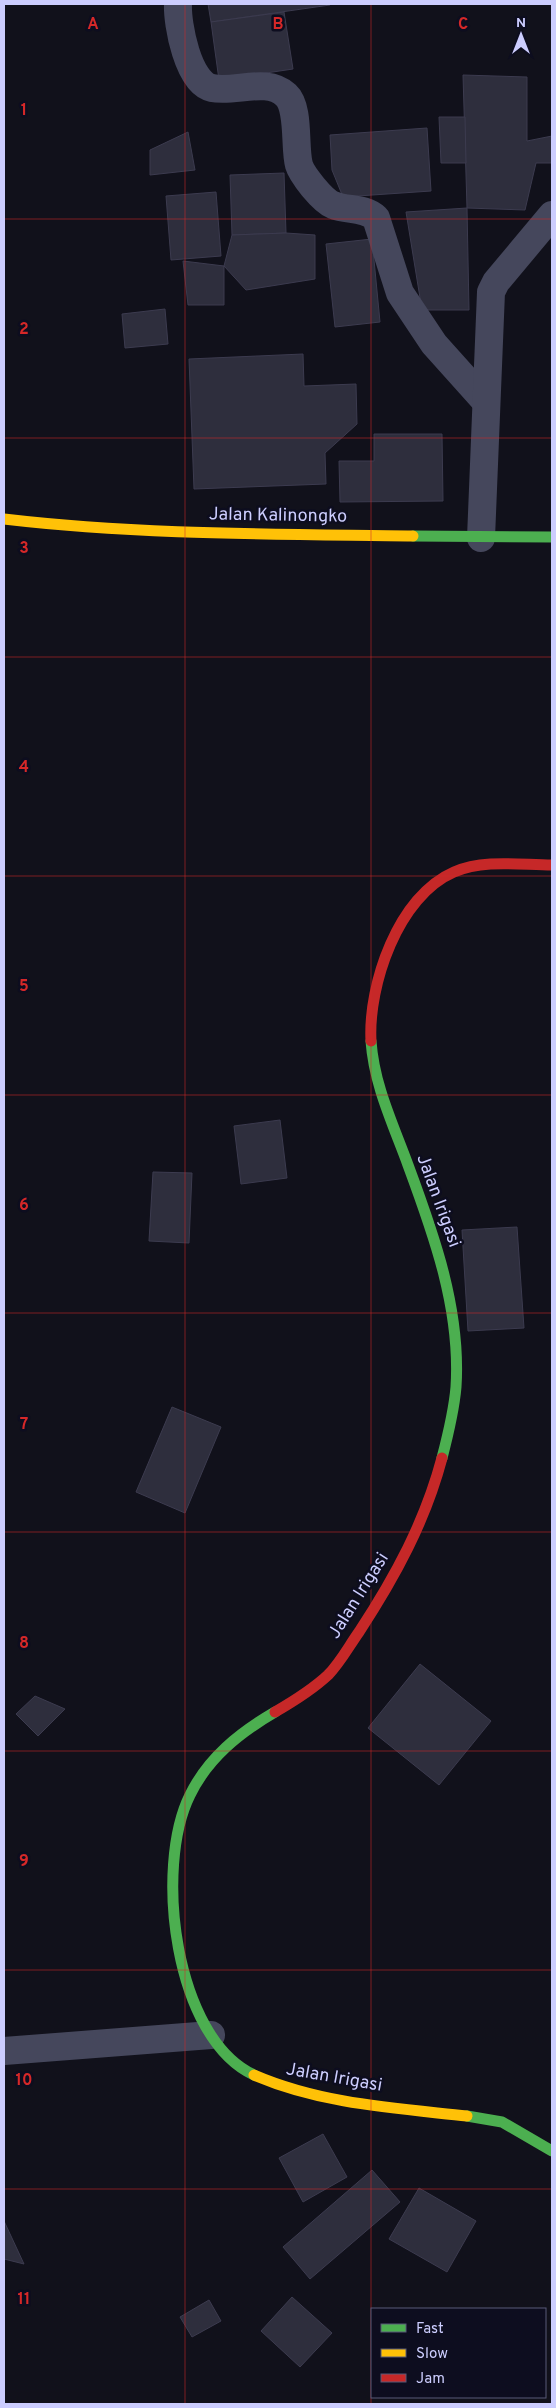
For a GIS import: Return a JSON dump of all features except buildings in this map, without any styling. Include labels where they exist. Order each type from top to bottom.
[{"type":"street","points":[[178,4],[178,14],[186,53],[202,82],[211,88],[268,87],[279,89],[288,96],[293,111],[299,166],[313,187],[333,205],[370,212],[376,218],[400,293],[434,344],[486,402]]},
{"type":"street","points":[[481,538],[491,292],[496,282],[552,215]]},
{"type":"street","name":"Jalan Kalinongko","points":[[4,519],[100,528],[481,538],[552,537]]},
{"type":"street","name":"Jalan Irigasi","points":[[552,865],[478,864],[453,872],[436,883],[417,900],[393,942],[375,994],[371,1048],[376,1079],[441,1262],[451,1314],[456,1379],[447,1433],[429,1501],[410,1546],[381,1599],[330,1674],[292,1703],[241,1732],[207,1766],[187,1801],[175,1839],[172,1885],[174,1936],[202,2024],[229,2058],[268,2084],[345,2101],[494,2120],[518,2130],[552,2151]]},
{"type":"street","points":[[4,2051],[211,2035]]},
{"type":"traffic: fast","points":[[413,536],[552,537]]},
{"type":"traffic: fast","points":[[371,1041],[380,1089],[427,1218],[444,1273],[450,1301],[456,1358],[456,1387],[449,1432],[442,1458]]},
{"type":"traffic: fast","points":[[254,2075],[227,2055],[205,2026],[189,1989],[178,1948],[173,1905],[174,1864],[179,1826],[190,1795],[197,1782],[215,1758],[237,1738],[275,1712]]},
{"type":"traffic: fast","points":[[467,2116],[502,2122],[552,2151]]},
{"type":"traffic: slow","points":[[4,519],[157,531],[413,536]]},
{"type":"traffic: slow","points":[[254,2075],[279,2085],[332,2099],[467,2116]]},
{"type":"traffic: jam","points":[[371,1041],[371,1019],[375,994],[390,944],[402,921],[417,901],[434,884],[454,872],[477,865],[552,865]]},
{"type":"traffic: jam","points":[[275,1712],[316,1686],[328,1675],[359,1632],[385,1591],[408,1548],[427,1504],[442,1458]]}]
